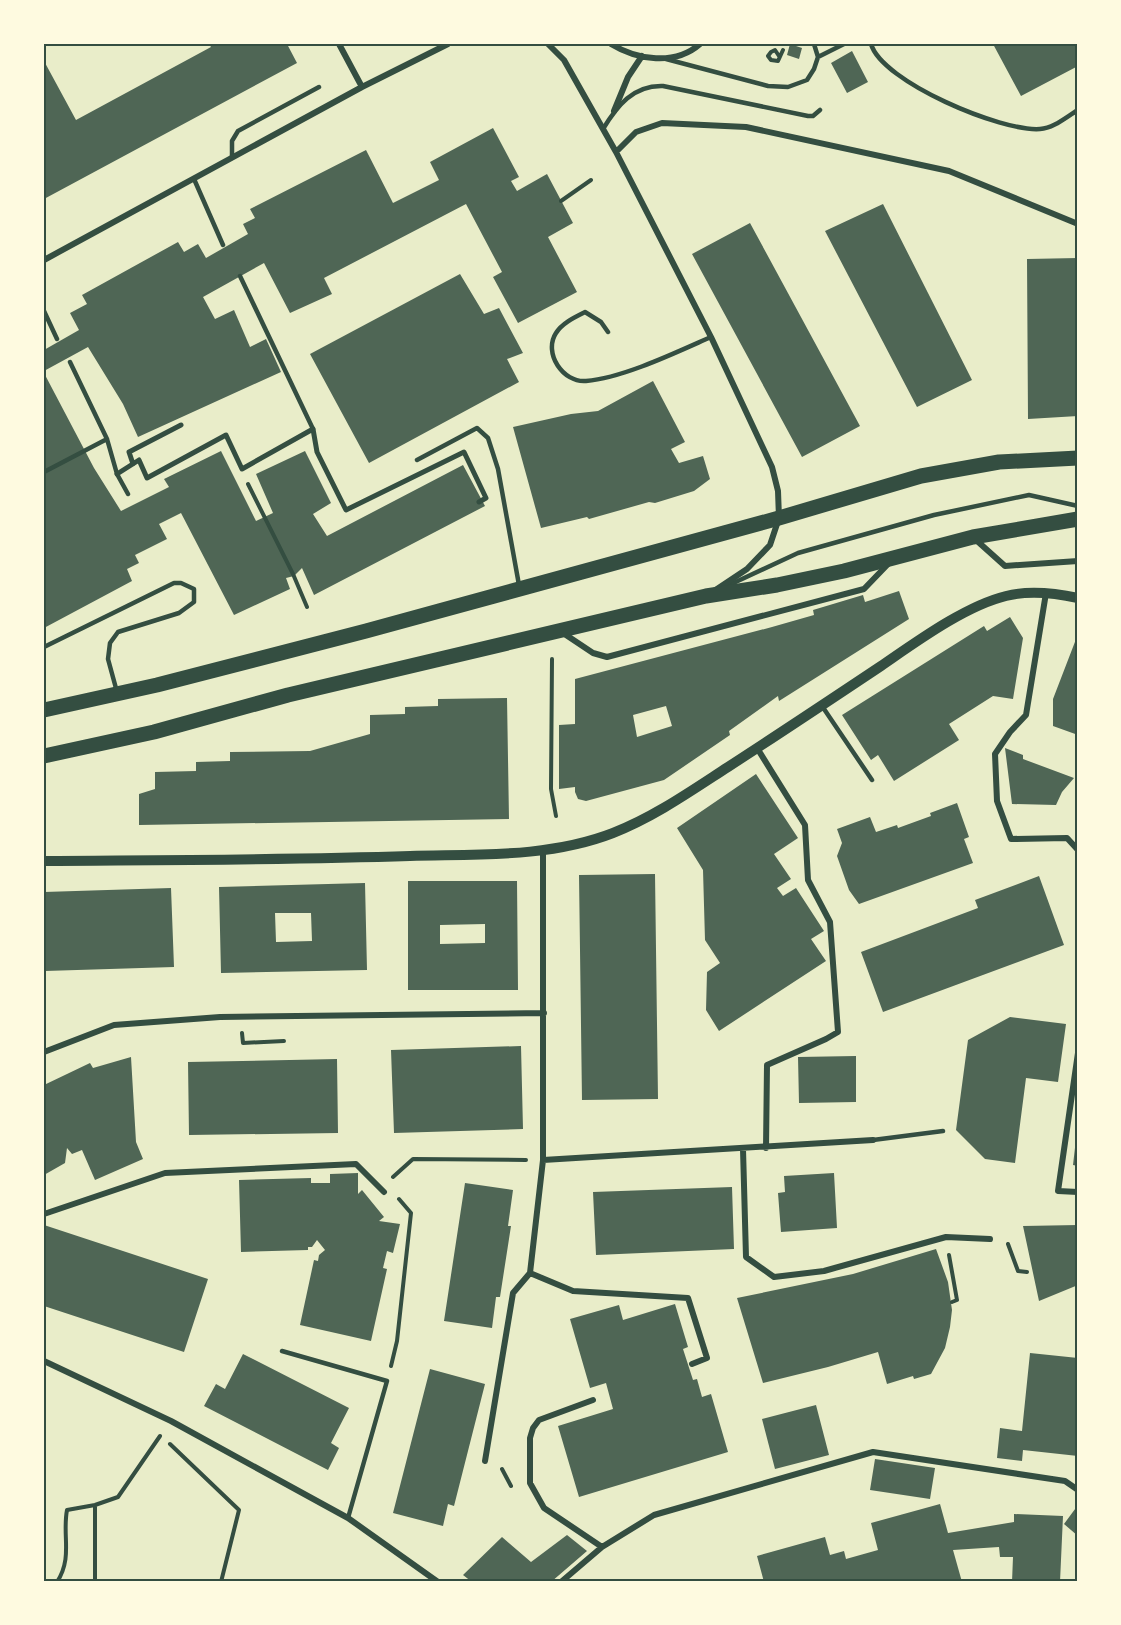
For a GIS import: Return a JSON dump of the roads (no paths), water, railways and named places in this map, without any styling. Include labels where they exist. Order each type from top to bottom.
[{"type":"main road","points":[[44,710],[117,695],[366,631],[779,518],[921,476],[999,462],[1077,458]]},
{"type":"main road","points":[[44,756],[154,732],[288,696],[706,596],[777,585],[893,559],[974,537],[1077,519]]},
{"type":"street","points":[[339,44],[362,87]]},
{"type":"street","points":[[44,260],[362,87],[448,44]]},
{"type":"street","points":[[548,44],[564,60],[616,152],[711,337],[772,467],[778,491],[779,518],[770,546],[747,569],[706,596]]},
{"type":"street","points":[[611,44],[621,50],[642,56],[664,58],[680,56],[700,44]]},
{"type":"street","points":[[614,111],[628,77],[642,56]]},
{"type":"street","points":[[616,152],[636,132],[662,123],[746,127],[949,171],[1077,224]]},
{"type":"street","points":[[133,464],[129,452],[181,425]]},
{"type":"street","points":[[117,474],[139,460],[147,478],[226,435],[242,470],[313,429],[317,452],[346,510],[464,452],[486,498],[479,502]]},
{"type":"street","points":[[974,537],[1005,566],[1077,561]]},
{"type":"street","points":[[560,631],[593,653],[607,657],[864,589],[893,559]]},
{"type":"street","points":[[1046,592],[1026,716],[1010,732],[995,754],[997,801],[1011,838],[1068,838],[1077,850]]},
{"type":"street","points":[[44,861],[340,859],[497,854],[543,850],[612,834],[668,806],[922,638],[966,613],[1007,595],[1046,592],[1077,598]]},
{"type":"street","points":[[757,748],[805,825],[808,880],[830,922],[838,1032],[826,1040],[767,1065],[766,1148]]},
{"type":"street","points":[[485,1461],[513,1293],[530,1273],[543,1160],[543,850]]},
{"type":"street","points":[[44,1052],[114,1025],[220,1017],[544,1013]]},
{"type":"street","points":[[1077,1053],[1058,1191],[1077,1192]]},
{"type":"street","points":[[543,1160],[873,1140]]},
{"type":"street","points":[[743,1149],[746,1257],[774,1277],[824,1271],[946,1236],[990,1239]]},
{"type":"street","points":[[44,1214],[165,1173],[356,1164],[384,1192]]},
{"type":"street","points":[[530,1273],[573,1291],[688,1298],[707,1358],[692,1364]]},
{"type":"street","points":[[44,1361],[171,1421],[348,1518],[438,1581]]},
{"type":"street","points":[[593,1400],[539,1420],[530,1438],[530,1483],[544,1508],[602,1547]]},
{"type":"street","points":[[561,1581],[602,1547],[654,1515],[873,1452],[1065,1481],[1077,1491]]},
{"type":"lane","points":[[818,57],[844,44]]},
{"type":"lane","points":[[871,44],[881,61],[903,79],[967,112],[1012,125],[1039,129],[1050,127],[1077,110]]},
{"type":"lane","points":[[664,58],[768,86],[788,87],[807,80],[818,57],[817,45]]},
{"type":"lane","points":[[603,129],[622,101],[638,90],[654,85],[808,116],[813,116],[820,110]]},
{"type":"lane","points":[[232,158],[232,141],[238,131],[319,87]]},
{"type":"lane","points":[[194,179],[223,245]]},
{"type":"lane","points":[[240,276],[313,429]]},
{"type":"lane","points":[[44,311],[57,339]]},
{"type":"lane","points":[[608,332],[602,322],[585,312],[570,320],[555,333],[552,352],[558,366],[566,376],[578,381],[588,381],[617,374],[677,353],[711,337]]},
{"type":"lane","points":[[70,362],[107,439],[117,474],[128,494]]},
{"type":"lane","points":[[417,460],[477,428],[488,438],[498,468],[519,588]]},
{"type":"lane","points":[[44,472],[107,439]]},
{"type":"lane","points":[[706,596],[798,553],[934,515],[1029,495],[1077,506]]},
{"type":"lane","points":[[44,646],[174,583],[181,583],[194,589],[194,602],[179,613],[118,632],[110,644],[108,659],[117,695]]},
{"type":"lane","points":[[822,706],[872,780]]},
{"type":"lane","points":[[873,1140],[944,1131]]},
{"type":"lane","points":[[282,1351],[387,1381],[348,1518]]}]
